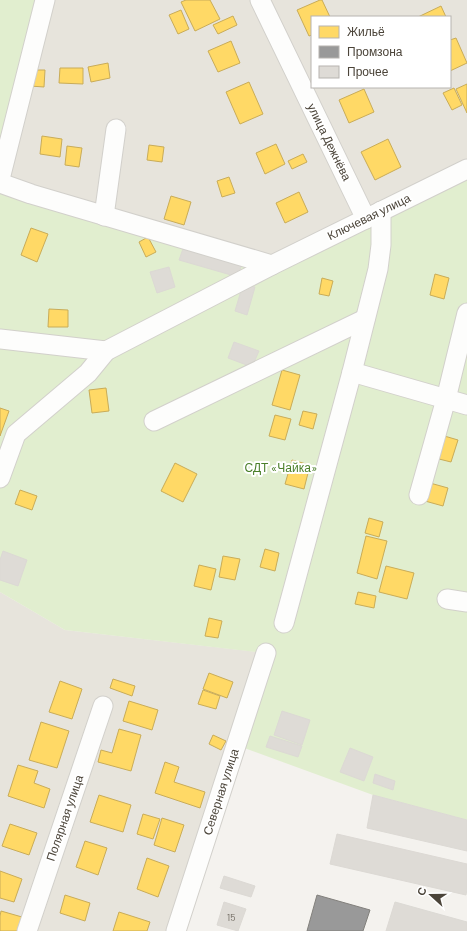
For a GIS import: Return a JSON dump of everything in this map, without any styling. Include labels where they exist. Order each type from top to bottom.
[{"type":"street","points":[[0,179],[45,0]]},
{"type":"street","name":"улица Дежнёва","points":[[260,0],[374,215]]},
{"type":"street","points":[[104,216],[116,128]]},
{"type":"street","name":"Ключевая улица","points":[[106,351],[272,265],[467,169]]},
{"type":"street","points":[[0,183],[31,194],[272,265]]},
{"type":"street","points":[[284,623],[352,372],[378,269],[381,245],[374,215]]},
{"type":"street","points":[[418,495],[446,399],[467,313]]},
{"type":"street","points":[[154,421],[365,319]]},
{"type":"street","points":[[0,340],[106,351]]},
{"type":"street","points":[[0,478],[4,456],[16,434],[88,373],[106,351]]},
{"type":"street","points":[[352,372],[467,405]]},
{"type":"street","points":[[447,599],[467,602]]},
{"type":"street","name":"Северная улица","points":[[176,931],[266,653]]},
{"type":"street","name":"Полярная улица","points":[[27,931],[103,706]]},
{"type":"shaded area","points":[[45,0],[467,0],[467,169],[272,265],[0,179]]},
{"type":"shaded area","points":[[0,592],[65,630],[266,653],[176,931],[0,931]]},
{"type":"green space","points":[[0,0],[45,0],[0,179]]},
{"type":"green space","name":"СДТ «Чайка»","points":[[467,169],[467,820],[373,795],[236,745],[265,653],[65,630],[0,592],[0,183],[271,265]]},
{"type":"building: Жильё","points":[[186,0],[210,0],[220,19],[195,31],[181,2]]},
{"type":"building: Жильё","points":[[322,0],[330,16],[311,16],[311,35],[309,36],[297,10]]},
{"type":"building: Жильё","points":[[441,6],[446,16],[420,16]]},
{"type":"building: Жильё","points":[[181,10],[189,29],[178,34],[169,15]]},
{"type":"building: Жильё","points":[[233,16],[237,25],[218,34],[213,25]]},
{"type":"building: Жильё","points":[[456,38],[467,63],[451,71],[451,40]]},
{"type":"building: Жильё","points":[[231,41],[240,63],[218,72],[208,51]]},
{"type":"building: Жильё","points":[[108,63],[110,78],[91,82],[88,67]]},
{"type":"building: Жильё","points":[[60,68],[83,68],[83,84],[59,83]]},
{"type":"building: Жильё","points":[[31,70],[45,70],[44,87],[30,86]]},
{"type":"building: Жильё","points":[[249,82],[263,114],[240,124],[226,92]]},
{"type":"building: Жильё","points":[[467,84],[467,113],[456,89]]},
{"type":"building: Жильё","points":[[454,88],[462,105],[452,110],[443,93]]},
{"type":"building: Жильё","points":[[364,89],[374,112],[349,123],[339,100]]},
{"type":"building: Жильё","points":[[42,136],[62,139],[60,157],[40,154]]},
{"type":"building: Жильё","points":[[388,139],[401,167],[375,180],[361,152]]},
{"type":"building: Жильё","points":[[276,144],[285,164],[265,174],[256,153]]},
{"type":"building: Жильё","points":[[149,145],[164,147],[162,162],[147,160]]},
{"type":"building: Жильё","points":[[67,146],[82,148],[79,167],[65,165]]},
{"type":"building: Жильё","points":[[303,154],[307,162],[292,169],[288,161]]},
{"type":"building: Жильё","points":[[229,177],[235,193],[222,197],[217,181]]},
{"type":"building: Жильё","points":[[299,192],[308,212],[285,223],[276,203]]},
{"type":"building: Жильё","points":[[171,196],[191,202],[184,225],[164,219]]},
{"type":"building: Жильё","points":[[31,228],[48,234],[37,262],[21,255]]},
{"type":"building: Жильё","points":[[148,237],[156,252],[146,257],[139,242]]},
{"type":"building: Жильё","points":[[435,274],[449,278],[444,299],[430,295]]},
{"type":"building: Жильё","points":[[322,278],[333,281],[329,296],[319,294]]},
{"type":"building: Жильё","points":[[49,309],[68,310],[68,327],[48,327]]},
{"type":"building: Жильё","points":[[282,370],[300,375],[290,410],[272,405]]},
{"type":"building: Жильё","points":[[106,388],[109,411],[92,413],[89,390]]},
{"type":"building: Жильё","points":[[0,408],[9,411],[0,436]]},
{"type":"building: Жильё","points":[[303,411],[317,414],[313,429],[299,425]]},
{"type":"building: Жильё","points":[[275,415],[291,419],[285,440],[269,436]]},
{"type":"building: Жильё","points":[[441,435],[458,440],[451,462],[435,458]]},
{"type":"building: Жильё","points":[[292,460],[310,465],[304,489],[285,484]]},
{"type":"building: Жильё","points":[[175,463],[197,474],[183,502],[161,491]]},
{"type":"building: Жильё","points":[[430,483],[448,488],[443,506],[425,501]]},
{"type":"building: Жильё","points":[[20,490],[37,496],[32,510],[15,504]]},
{"type":"building: Жильё","points":[[369,518],[383,522],[379,537],[365,533]]},
{"type":"building: Жильё","points":[[366,536],[387,541],[377,579],[357,573]]},
{"type":"building: Жильё","points":[[265,549],[279,553],[275,571],[260,567]]},
{"type":"building: Жильё","points":[[223,556],[240,559],[235,580],[219,577]]},
{"type":"building: Жильё","points":[[199,565],[216,569],[211,590],[194,586]]},
{"type":"building: Жильё","points":[[386,566],[414,573],[407,599],[379,592]]},
{"type":"building: Жильё","points":[[358,592],[376,596],[374,608],[355,604]]},
{"type":"building: Жильё","points":[[209,618],[222,621],[218,638],[205,636]]},
{"type":"building: Жильё","points":[[209,673],[233,682],[227,698],[203,689]]},
{"type":"building: Жильё","points":[[113,679],[135,686],[132,696],[110,688]]},
{"type":"building: Жильё","points":[[60,681],[82,689],[72,719],[49,712]]},
{"type":"building: Жильё","points":[[203,690],[220,696],[216,709],[198,704]]},
{"type":"building: Жильё","points":[[129,701],[158,710],[152,730],[123,721]]},
{"type":"building: Жильё","points":[[41,722],[69,731],[57,768],[29,760]]},
{"type":"building: Жильё","points":[[119,729],[141,735],[131,771],[98,762],[101,750],[112,753]]},
{"type":"building: Жильё","points":[[213,735],[226,741],[221,750],[209,744]]},
{"type":"building: Жильё","points":[[165,762],[179,767],[174,782],[205,792],[200,808],[155,793]]},
{"type":"building: Жильё","points":[[18,765],[38,771],[34,783],[50,789],[44,808],[8,796]]},
{"type":"building: Жильё","points":[[99,795],[131,805],[123,832],[90,822]]},
{"type":"building: Жильё","points":[[143,814],[160,819],[153,839],[137,834]]},
{"type":"building: Жильё","points":[[162,818],[184,825],[175,852],[154,845]]},
{"type":"building: Жильё","points":[[10,824],[37,833],[29,855],[2,846]]},
{"type":"building: Жильё","points":[[85,841],[107,848],[98,875],[76,867]]},
{"type":"building: Жильё","points":[[147,858],[169,866],[158,897],[137,889]]},
{"type":"building: Жильё","points":[[0,871],[22,879],[14,902],[0,898]]},
{"type":"building: Жильё","points":[[65,895],[90,903],[85,921],[60,913]]},
{"type":"building: Жильё","points":[[1,911],[22,917],[17,931],[0,931]]},
{"type":"building: Жильё","points":[[119,912],[150,922],[147,931],[113,931]]},
{"type":"building: Промзона","points":[[317,895],[370,910],[363,931],[307,931]]},
{"type":"building: Прочее","points":[[184,246],[242,263],[238,277],[179,260]]},
{"type":"building: Прочее","points":[[169,267],[175,287],[157,293],[150,272]]},
{"type":"building: Прочее","points":[[243,284],[255,287],[247,315],[235,311]]},
{"type":"building: Прочее","points":[[234,342],[259,351],[252,367],[228,358]]},
{"type":"building: Прочее","points":[[3,551],[27,560],[18,586],[0,580],[0,560]]},
{"type":"building: Прочее","points":[[282,711],[310,720],[302,745],[274,735]]},
{"type":"building: Прочее","points":[[270,736],[302,746],[298,757],[266,747]]},
{"type":"building: Прочее","points":[[350,748],[373,757],[364,781],[340,772]]},
{"type":"building: Прочее","points":[[375,774],[395,781],[393,790],[373,783]]},
{"type":"building: Прочее","points":[[373,795],[467,820],[467,851],[367,828]]},
{"type":"building: Прочее","points":[[337,834],[467,864],[466,895],[330,864]]},
{"type":"building: Прочее","points":[[224,876],[255,886],[251,897],[220,888]]},
{"type":"building: Прочее","points":[[224,902],[246,909],[238,931],[217,925]]},
{"type":"building: Прочее","points":[[395,902],[467,922],[467,931],[386,931]]}]
